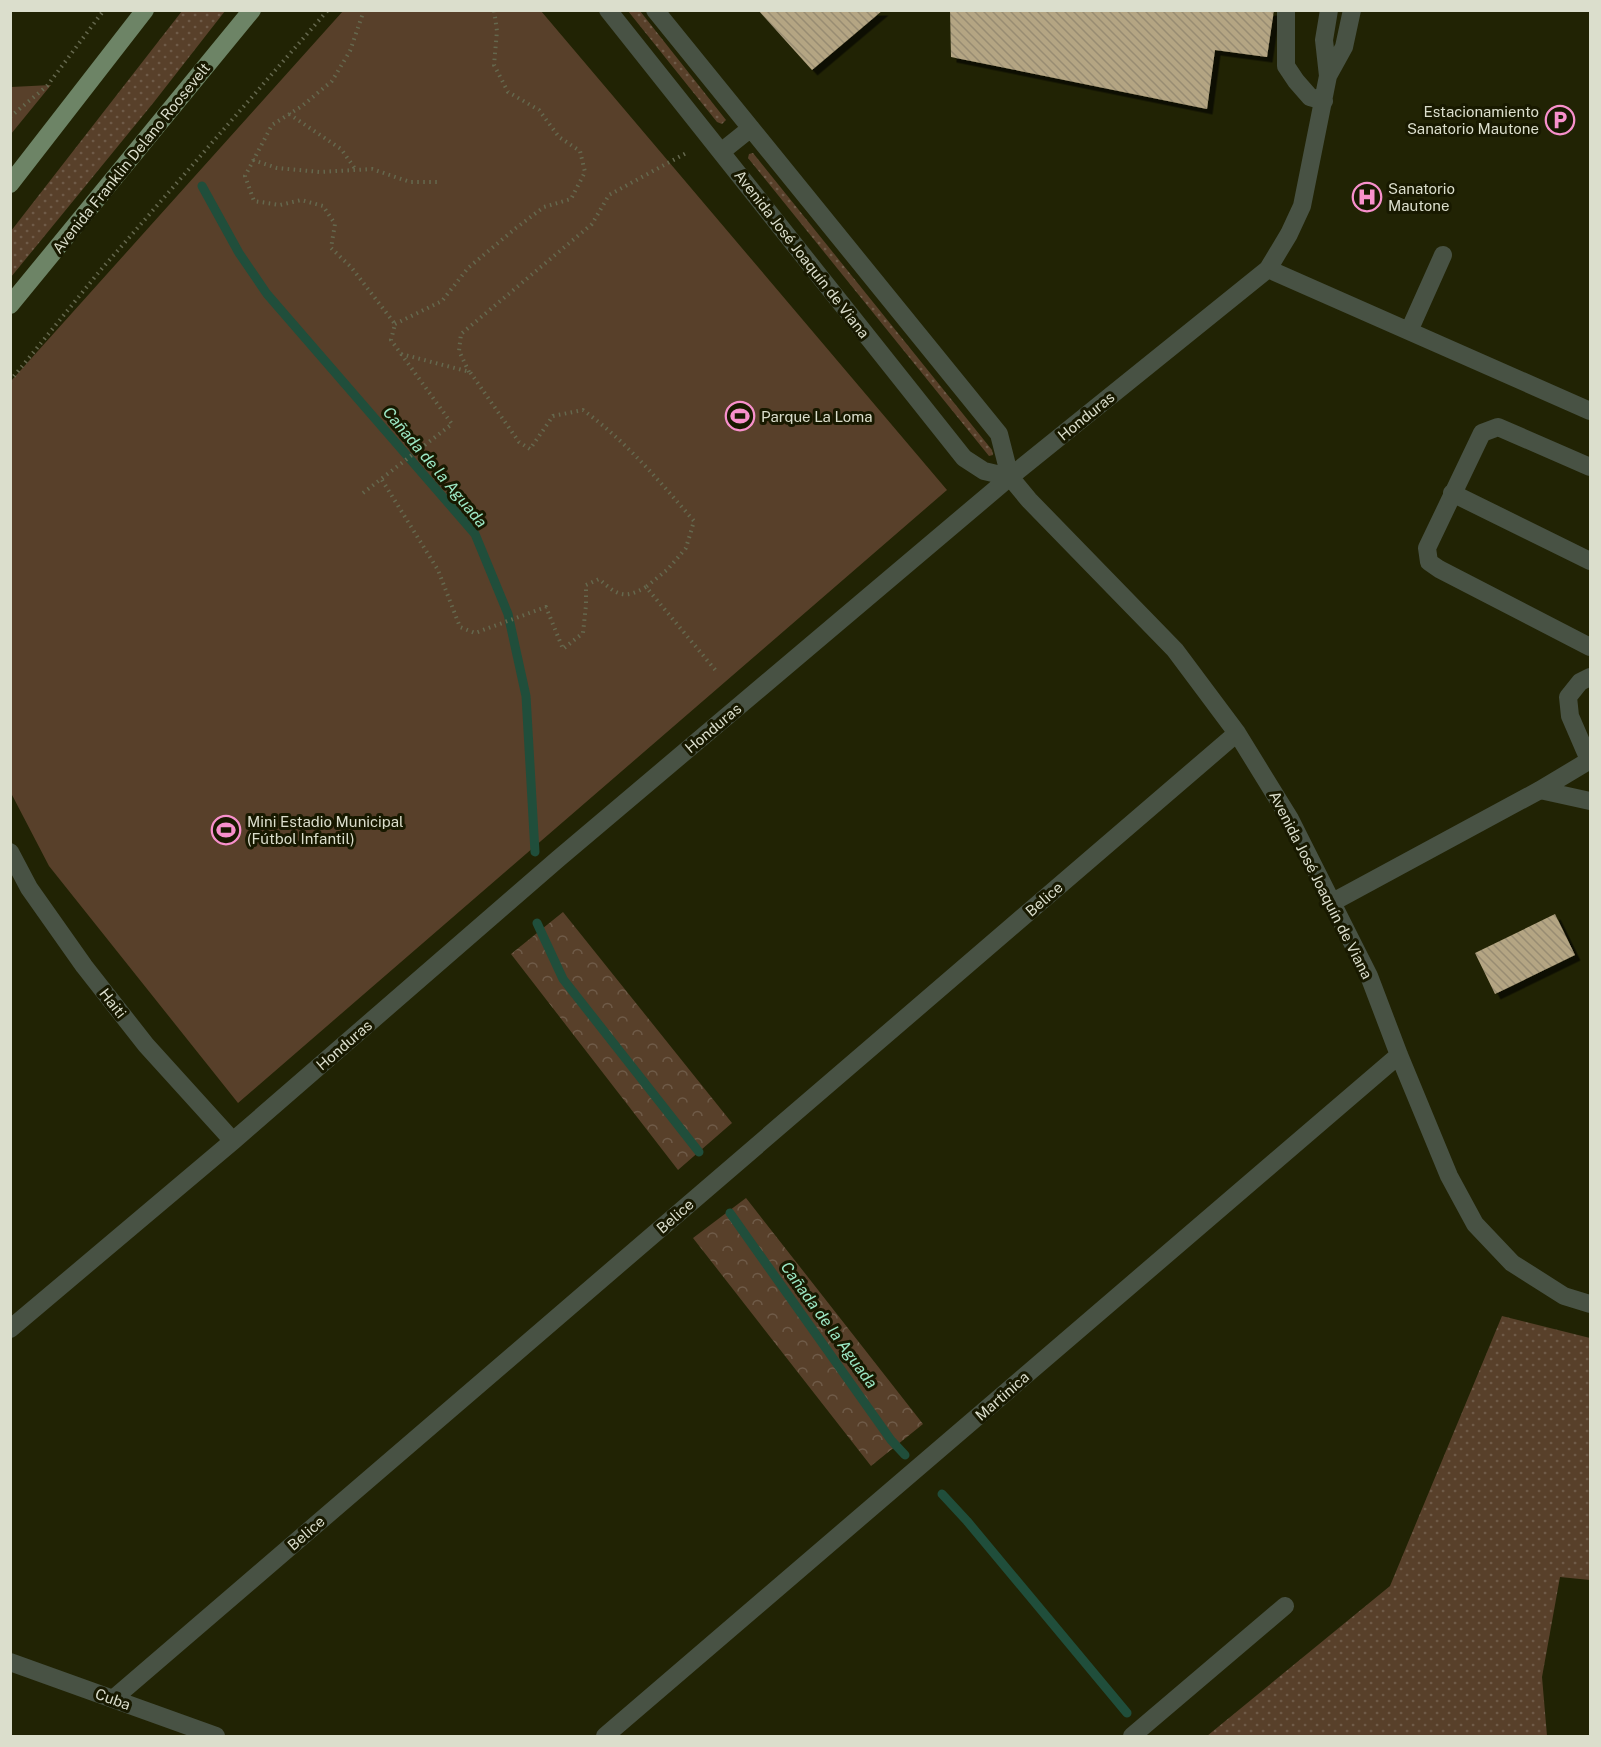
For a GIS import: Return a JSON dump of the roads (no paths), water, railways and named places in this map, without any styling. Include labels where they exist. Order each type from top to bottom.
[{"type":"main road","points":[[10,183],[146,10]]},
{"type":"main road","name":"Avenida Franklin Delano Roosevelt","points":[[10,305],[252,10]]},
{"type":"street","name":"Avenida José Joaquín de Viana","points":[[608,10],[964,458],[984,471],[1010,477]]},
{"type":"street","name":"Avenida José Joaquín de Viana","points":[[656,10],[999,434],[1010,477],[1029,500],[1175,650],[1237,733],[1290,819],[1369,976],[1449,1176],[1475,1224],[1512,1263],[1564,1296],[1590,1304]]},
{"type":"street","points":[[1286,10],[1286,66],[1310,97],[1324,101]]},
{"type":"street","name":"Honduras","points":[[10,1329],[233,1141],[558,859],[1010,477],[1268,269],[1289,234],[1302,206],[1328,76],[1324,40],[1329,10]]},
{"type":"street","name":"Honduras","points":[[1328,76],[1344,47],[1352,10]]},
{"type":"street","points":[[716,146],[751,128]]},
{"type":"street","points":[[1409,331],[1443,255]]},
{"type":"street","points":[[1268,269],[1590,411]]},
{"type":"street","points":[[1590,467],[1498,427],[1482,433],[1426,548],[1429,562],[1590,647]]},
{"type":"street","points":[[1452,493],[1590,561]]},
{"type":"street","points":[[1331,903],[1540,790],[1590,760],[1570,716],[1568,697],[1580,682],[1590,677]]},
{"type":"street","name":"Belice","points":[[113,1699],[1237,733]]},
{"type":"street","points":[[1540,790],[1590,801]]},
{"type":"street","name":"Haiti","points":[[10,852],[29,888],[84,966],[146,1045],[233,1141]]},
{"type":"street","name":"Martinica","points":[[605,1737],[1399,1055]]},
{"type":"street","points":[[1132,1737],[1285,1606]]},
{"type":"street","name":"Cuba","points":[[10,1662],[216,1737]]},
{"type":"waterway","name":"Cañada de la Aguada","points":[[202,186],[239,253],[267,294],[475,534],[508,614],[526,696],[535,852]]},
{"type":"waterway","name":"Cañada de la Aguada","points":[[537,923],[563,979],[699,1152]]},
{"type":"waterway","name":"Cañada de la Aguada","points":[[730,1213],[891,1440],[905,1455]]},
{"type":"waterway","name":"Cañada de la Aguada","points":[[942,1494],[1127,1713]]},
{"type":"place","name":"Estacionamiento Sanatorio Mautone","points":[[1560,120]]},
{"type":"place","name":"Sanatorio Mautone","points":[[1367,197]]},
{"type":"place","name":"Parque La Loma","points":[[740,416]]},
{"type":"place","name":"Mini Estadio Municipal (Fútbol Infantil)","points":[[226,830]]}]
